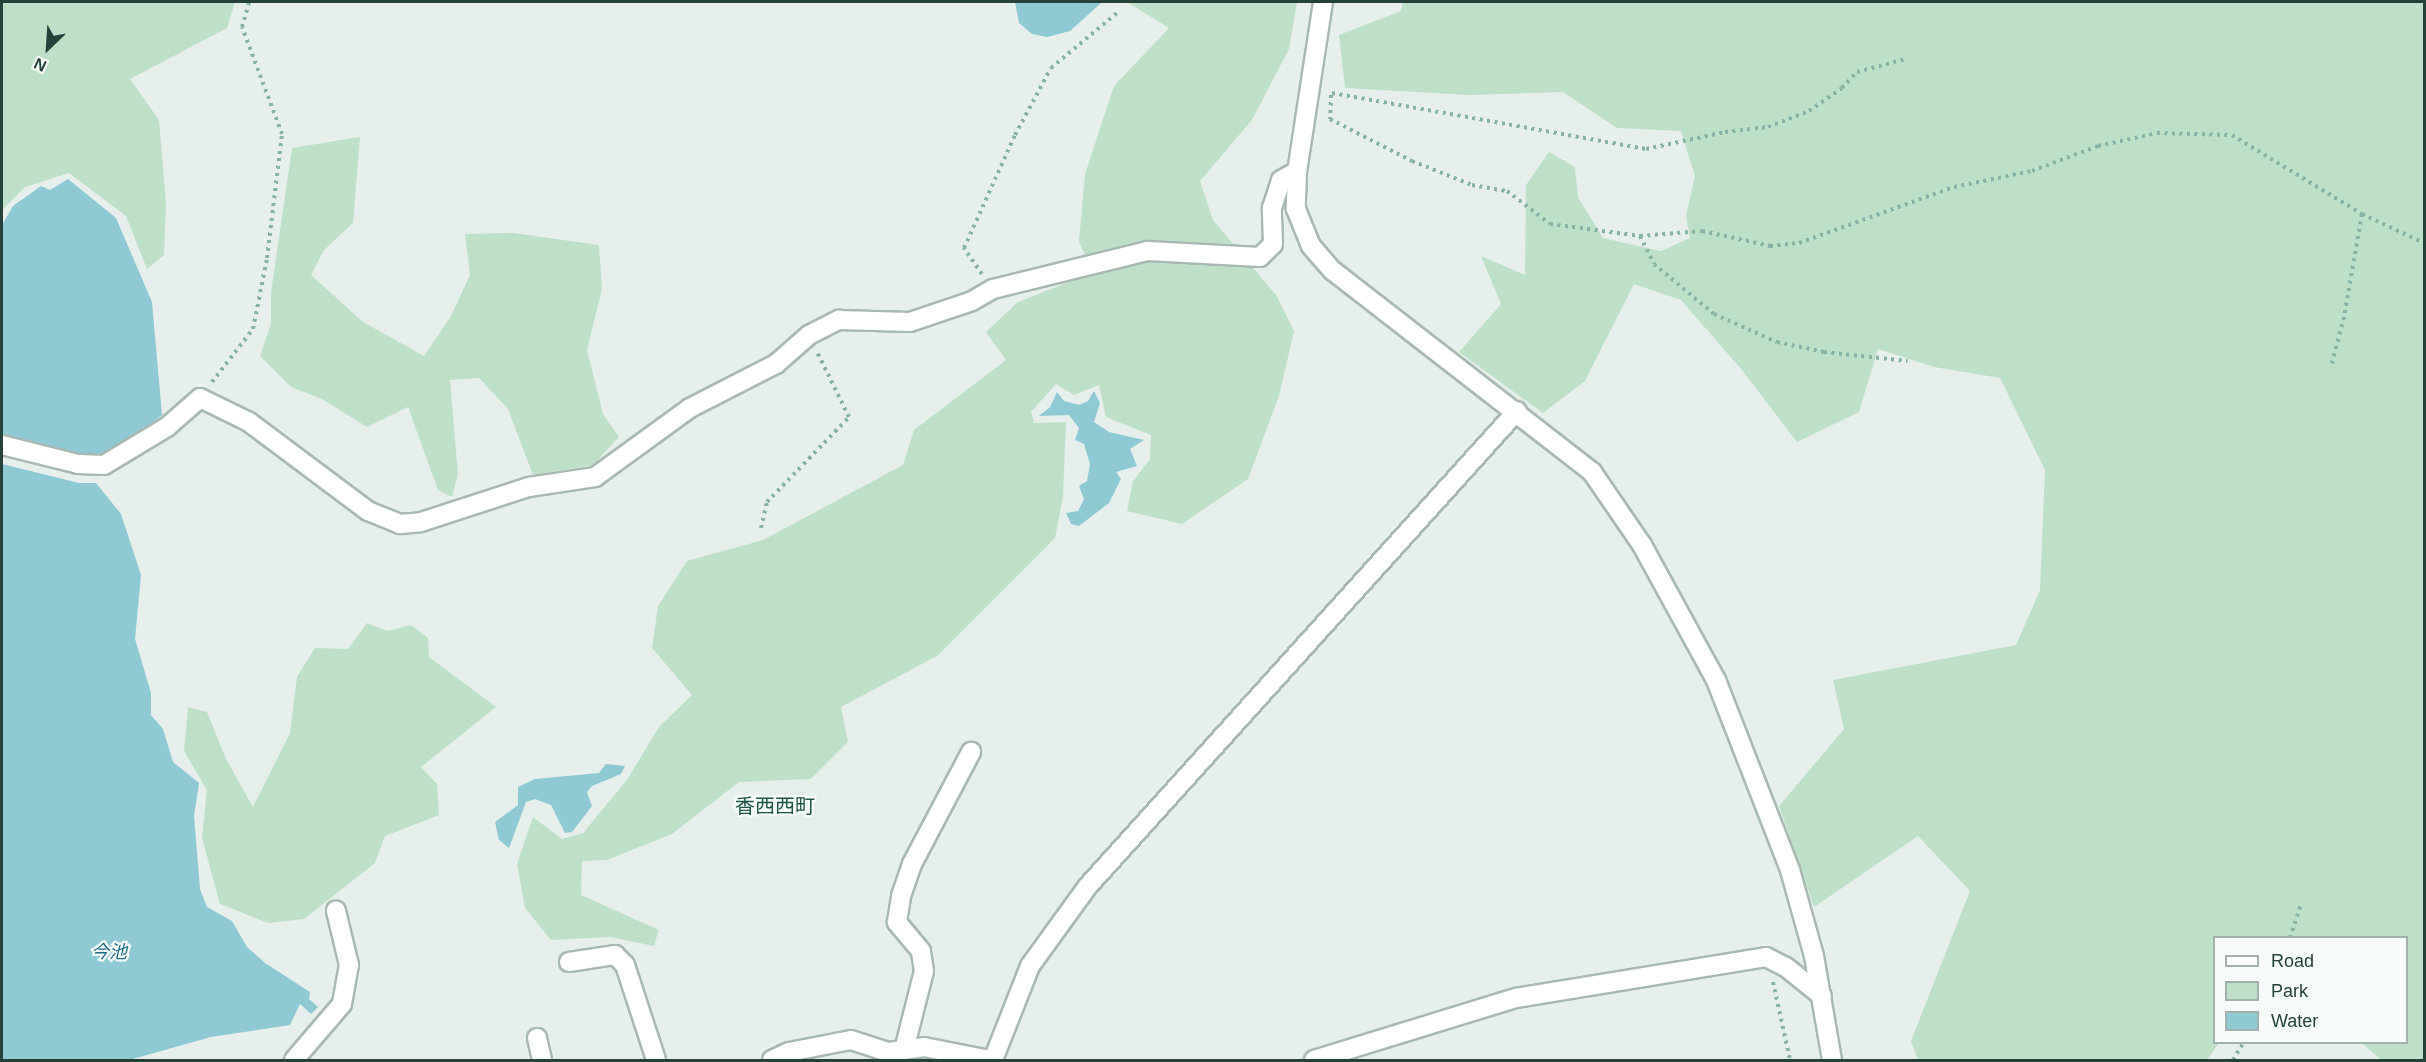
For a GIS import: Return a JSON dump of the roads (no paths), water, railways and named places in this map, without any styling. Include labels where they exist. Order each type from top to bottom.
[{"type":"street","points":[[1323,2],[1298,171],[1296,209],[1311,246],[1333,271],[1517,411],[1592,472],[1642,545],[1716,680],[1790,870],[1822,996],[1832,1060]]},
{"type":"street","points":[[2,445],[78,464],[104,465],[167,427],[200,398],[249,422],[368,511],[400,524],[422,522],[529,487],[595,477],[690,408],[776,364],[809,335],[839,320],[910,322],[972,301],[993,289],[1148,251],[1260,257],[1274,244],[1272,208],[1281,180],[1298,171]]},
{"type":"street","points":[[772,1060],[789,1052],[851,1040],[889,1052],[924,1047],[991,1060],[1030,966],[1088,886],[1517,411]]},
{"type":"street","points":[[904,1050],[924,971],[921,951],[897,922],[901,896],[912,864],[971,752]]},
{"type":"street","points":[[294,1060],[342,1004],[349,965],[336,911]]},
{"type":"street","points":[[569,962],[615,955],[625,965],[656,1060]]},
{"type":"street","points":[[1314,1060],[1516,998],[1766,957],[1786,967],[1822,996]]},
{"type":"street","points":[[537,1038],[542,1060]]},
{"type":"water","points":[[1015,2],[1102,2],[1070,31],[1047,37],[1032,34],[1019,23]]},
{"type":"water","points":[[68,179],[116,218],[152,302],[162,415],[133,438],[92,457],[2,435],[2,225],[13,206],[41,186],[50,190]]},
{"type":"water","points":[[1094,391],[1100,403],[1094,422],[1109,432],[1144,440],[1130,449],[1137,466],[1116,472],[1121,479],[1109,503],[1079,526],[1071,524],[1066,513],[1078,511],[1084,499],[1079,486],[1087,481],[1090,464],[1084,444],[1075,440],[1079,428],[1069,415],[1039,416],[1050,407],[1057,392],[1064,401],[1079,405],[1088,401]]},
{"type":"water","name":"今池","points":[[2,464],[79,483],[96,483],[121,514],[141,575],[135,639],[151,693],[151,715],[163,729],[173,762],[199,783],[194,816],[200,889],[207,907],[232,921],[247,947],[265,963],[310,992],[309,999],[318,1007],[311,1014],[300,1004],[290,1025],[211,1037],[129,1060],[2,1060]]},
{"type":"water","points":[[606,764],[625,766],[621,774],[592,786],[587,792],[592,806],[572,832],[565,833],[551,805],[535,799],[526,802],[509,848],[499,840],[495,822],[518,805],[518,787],[535,779],[599,773]]},
{"type":"district","name":"香西西町","points":[[775,806]]}]
